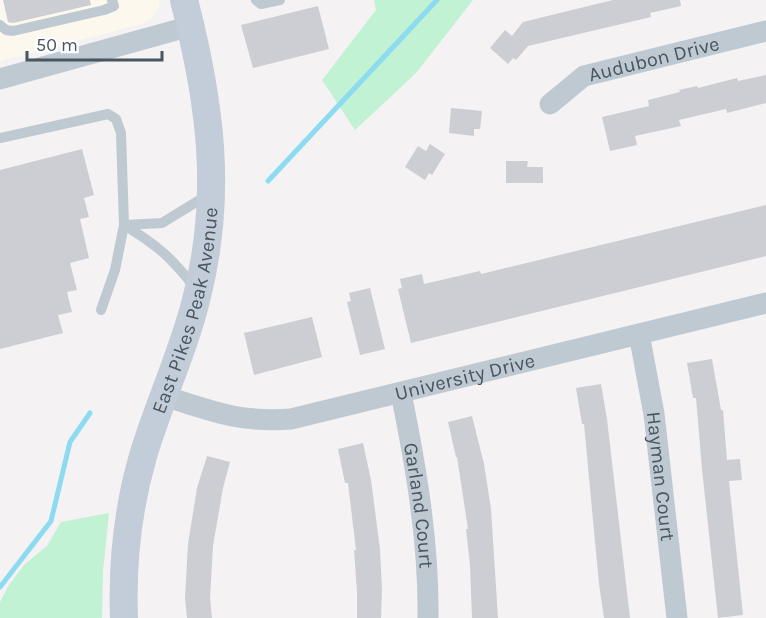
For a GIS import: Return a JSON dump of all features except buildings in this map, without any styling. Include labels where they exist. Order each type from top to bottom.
[{"type":"main road","name":"East Pikes Peak Avenue","points":[[124,618],[124,561],[129,520],[144,456],[198,292],[204,265],[212,192],[210,128],[187,13]]},
{"type":"street","points":[[0,79],[187,13]]},
{"type":"street","name":"Audubon Drive","points":[[550,104],[584,76],[766,31]]},
{"type":"street","name":"University Drive","points":[[164,396],[243,419],[266,421],[291,418],[766,303]]},
{"type":"street","name":"Hayman Court","points":[[639,334],[654,414],[677,618]]},
{"type":"street","name":"Garland Court","points":[[401,393],[412,448],[426,543],[428,618]]},
{"type":"lane","points":[[0,25],[6,30],[24,29],[104,10],[114,6],[112,0]]},
{"type":"lane","points":[[256,0],[261,4],[280,0]]},
{"type":"lane","points":[[0,138],[108,114],[116,119],[121,133],[124,225],[115,270],[101,310]]},
{"type":"lane","points":[[124,225],[162,223],[212,192]]},
{"type":"lane","points":[[124,225],[153,242],[175,262],[198,292]]},
{"type":"shaded area","points":[[0,0],[158,0],[160,6],[152,18],[141,24],[0,61]]},
{"type":"green space","points":[[374,0],[473,0],[416,73],[355,130],[322,80],[376,10]]},
{"type":"green space","points":[[109,513],[103,571],[102,618],[0,618],[0,602],[9,585],[24,565],[47,546],[61,522]]},
{"type":"waterway","points":[[268,181],[437,0]]},
{"type":"waterway","points":[[0,587],[51,521],[70,442],[90,413]]}]
